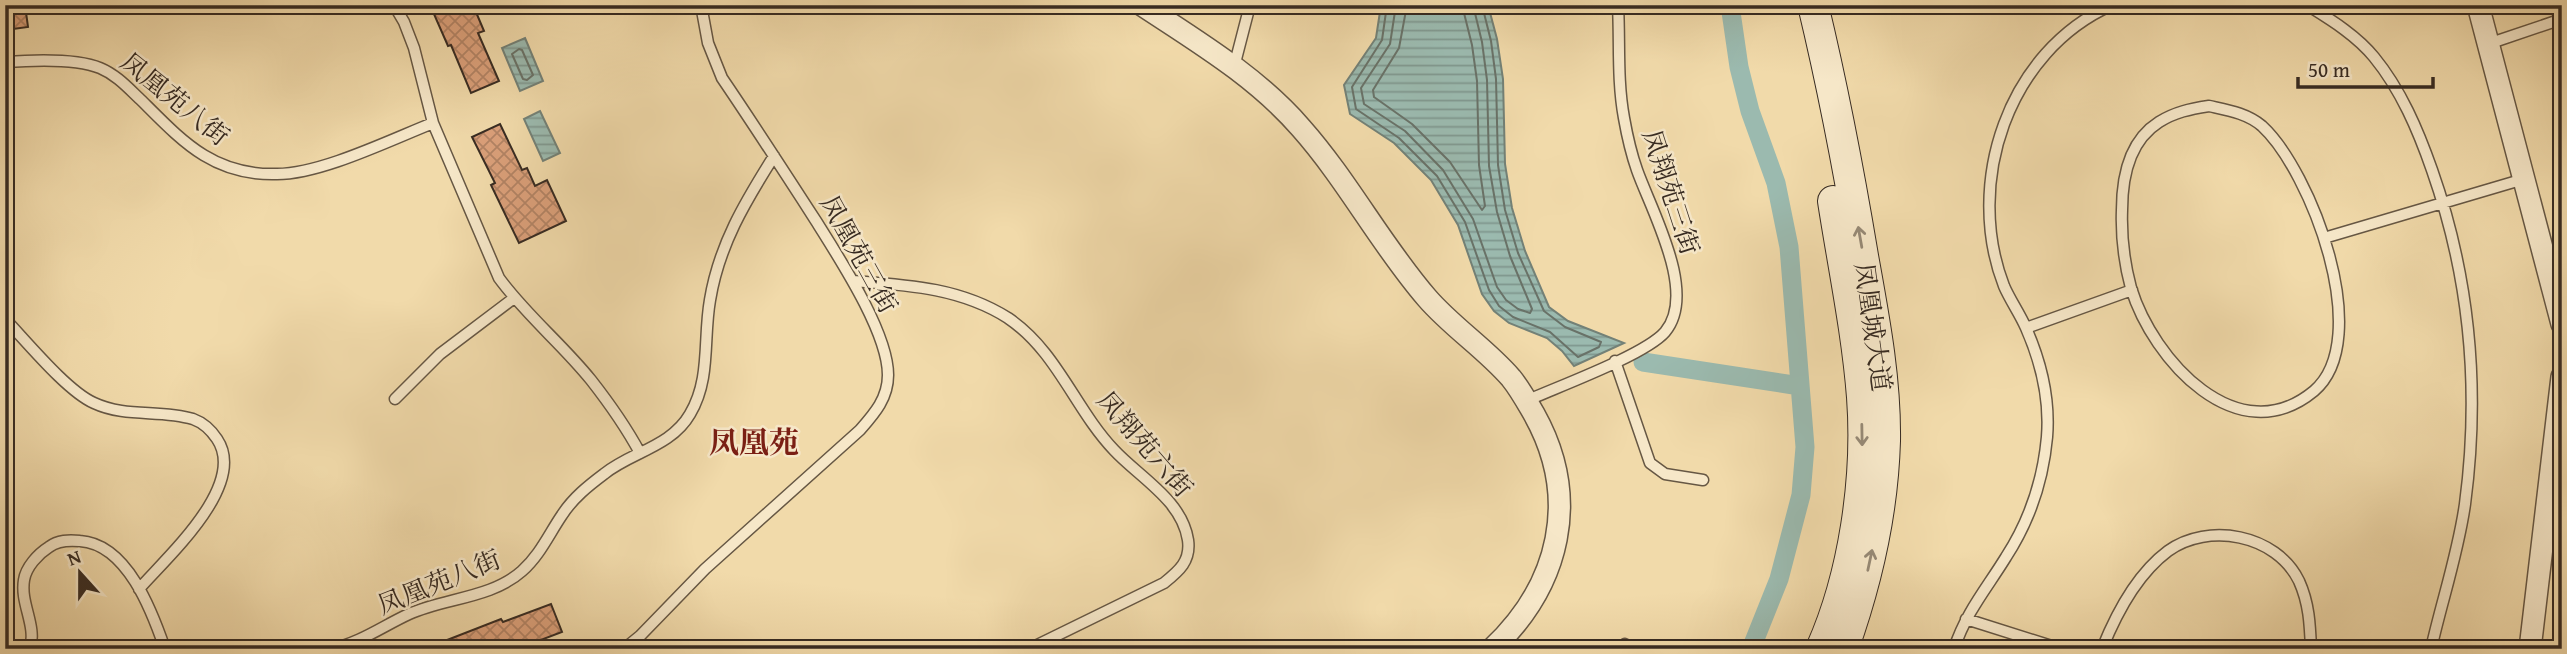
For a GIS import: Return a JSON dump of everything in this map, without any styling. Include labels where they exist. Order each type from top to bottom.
[{"type":"main road","name":"凤凰城大道","points":[[1794,5],[1816,102],[1862,398],[1858,505],[1843,587],[1821,649]]},
{"type":"main road","name":"凤凰城大道","points":[[1814,5],[1844,146],[1876,329],[1884,427],[1881,498],[1870,559],[1860,603],[1843,649]]},
{"type":"street","points":[[1142,5],[1234,67],[1299,125],[1338,174],[1427,298],[1512,379],[1544,432],[1555,466],[1559,500],[1557,536],[1548,570],[1533,602],[1511,631],[1492,649]]},
{"type":"street","points":[[2478,5],[2562,324]]},
{"type":"street","points":[[2530,649],[2562,377]]},
{"type":"lane","points":[[394,5],[414,48],[433,123],[499,278],[514,298],[591,380],[640,453]]},
{"type":"lane","name":"凤凰苑三街","points":[[624,649],[705,569],[860,430],[877,411],[886,394],[887,363],[880,339],[854,281],[722,78],[708,43],[701,5]]},
{"type":"lane","points":[[1234,67],[1250,5]]},
{"type":"lane","name":"凤翔苑三街","points":[[1526,401],[1636,351],[1665,332],[1676,308],[1676,292],[1667,251],[1635,166],[1628,136],[1620,92],[1618,5]]},
{"type":"lane","points":[[1954,649],[1977,598],[2022,531],[2035,500],[2043,468],[2047,434],[2046,401],[2040,368],[2026,328],[2004,286],[1991,240],[1989,193],[1996,146],[2012,102],[2035,66],[2065,35],[2100,10],[2112,5]]},
{"type":"lane","points":[[2307,5],[2342,26],[2373,55],[2398,89],[2423,145],[2444,203],[2459,262],[2473,384],[2472,446],[2465,507],[2431,649]]},
{"type":"lane","points":[[2488,44],[2562,19]]},
{"type":"lane","name":"凤凰苑八街","points":[[5,62],[40,61],[100,68],[118,79],[176,136],[211,162],[233,170],[278,174],[312,169],[433,123]]},
{"type":"lane","points":[[2208,106],[2236,111],[2260,124],[2279,144],[2305,189],[2325,238],[2337,296],[2338,348],[2330,370],[2317,388],[2298,403],[2277,411],[2253,413],[2231,408],[2185,375],[2162,349],[2145,321],[2132,289],[2121,243],[2122,195],[2125,168],[2137,143],[2157,123],[2181,110],[2208,106]]},
{"type":"lane","name":"凤凰苑八街","points":[[331,649],[437,603],[499,586],[513,579],[539,554],[562,514],[580,493],[607,471],[669,438],[690,414],[705,375],[709,303],[723,246],[737,216],[774,156]]},
{"type":"lane","points":[[2325,238],[2524,179]]},
{"type":"lane","name":"凤翔苑六街","points":[[854,281],[943,290],[979,303],[1008,318],[1051,358],[1090,421],[1115,451],[1169,503],[1184,526],[1189,549],[1186,560],[1179,571],[1164,583],[1029,649]]},
{"type":"lane","points":[[2026,328],[2132,289]]},
{"type":"lane","points":[[395,399],[440,355],[514,298]]},
{"type":"lane","points":[[5,319],[80,396],[114,410],[194,419],[212,431],[220,443],[226,466],[213,498],[185,537],[139,589]]},
{"type":"lane","points":[[1615,362],[1650,463],[1665,474],[1703,480]]},
{"type":"lane","points":[[2102,649],[2132,592],[2147,571],[2168,551],[2195,538],[2224,535],[2253,541],[2278,555],[2297,577],[2308,604],[2311,649]]},
{"type":"lane","points":[[30,649],[33,637],[24,580],[32,563],[54,543],[79,541],[103,547],[119,559],[139,589],[157,624],[165,649]]},
{"type":"lane","points":[[1966,619],[2061,649]]},
{"type":"water","points":[[1381,5],[1488,5],[1503,79],[1505,164],[1512,208],[1525,251],[1549,307],[1568,321],[1624,343],[1574,366],[1547,338],[1509,323],[1494,311],[1482,294],[1458,225],[1431,180],[1394,143],[1350,114],[1344,85],[1376,38]]},
{"type":"water","points":[[525,38],[543,81],[520,91],[502,48]]},
{"type":"water","points":[[540,111],[560,153],[543,161],[524,119]]},
{"type":"building","points":[[5,5],[25,5],[28,27],[5,30]]},
{"type":"building","points":[[430,5],[473,5],[484,31],[478,33],[499,81],[471,93],[451,45],[448,46]]},
{"type":"building","points":[[500,124],[522,170],[527,168],[535,186],[547,180],[566,221],[519,243],[491,185],[495,183],[472,137]]},
{"type":"building","points":[[551,604],[562,632],[517,649],[424,649],[501,619],[503,622]]},
{"type":"waterway","points":[[1730,5],[1739,67],[1750,111],[1776,183],[1789,247],[1805,447],[1801,495],[1779,579],[1751,649]]},
{"type":"waterway","points":[[1643,362],[1800,386]]},
{"type":"district","name":"凤凰苑","points":[[754,443]]}]
